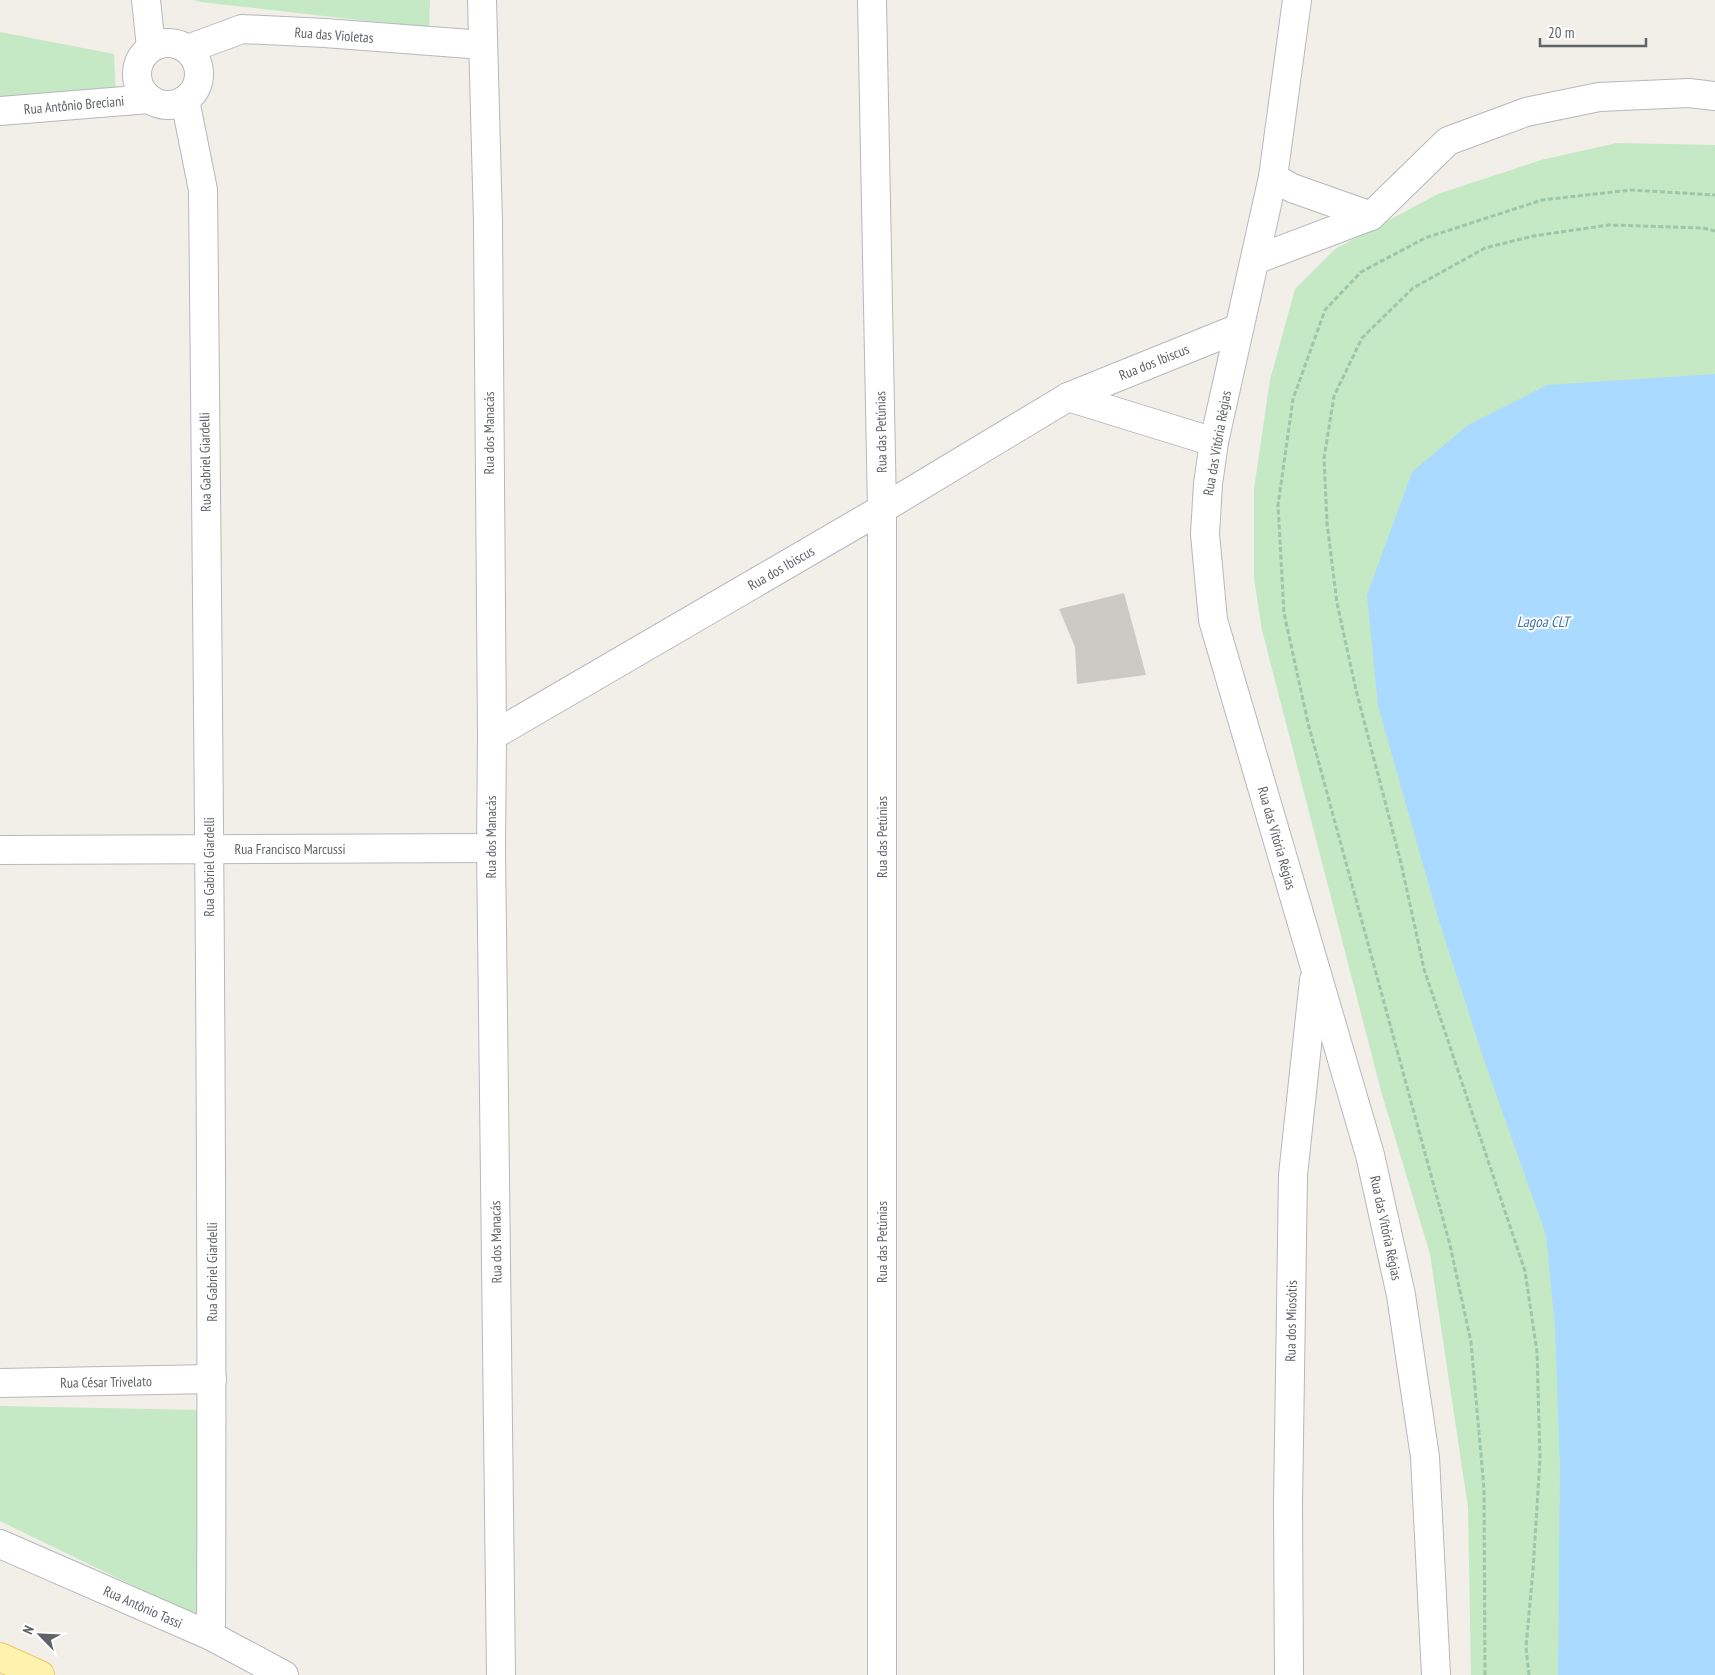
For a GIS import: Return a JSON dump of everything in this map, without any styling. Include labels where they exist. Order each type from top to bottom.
[{"type":"main road","points":[[0,1657],[40,1675]]},
{"type":"street","points":[[146,0],[151,47]]},
{"type":"street","name":"Rua dos Manacás","points":[[482,0],[488,222],[492,736],[491,848],[506,1673]]},
{"type":"street","name":"Rua das Petúnias","points":[[872,0],[882,509],[882,1675]]},
{"type":"street","name":"Rua das Vitória Régias","points":[[1297,0],[1273,177],[1214,442],[1208,484],[1205,534],[1213,620],[1370,1155],[1401,1294],[1425,1457],[1436,1675]]},
{"type":"street","name":"Rua das Violetas","points":[[188,49],[242,29],[325,33],[483,45]]},
{"type":"street","points":[[164,42],[177,43],[188,49],[197,60],[200,75],[196,89],[186,100],[174,105],[160,104],[149,98],[140,87],[137,72],[141,58],[151,47],[164,42]]},
{"type":"street","points":[[1255,260],[1370,216],[1448,141],[1526,112],[1599,97],[1689,93],[1715,96]]},
{"type":"street","name":"Rua Antônio Breciani","points":[[0,112],[149,98]]},
{"type":"street","name":"Rua Gabriel Giardelli","points":[[186,100],[202,190],[210,850],[211,1636]]},
{"type":"street","points":[[1273,177],[1292,188],[1370,216]]},
{"type":"street","name":"Rua dos Ibiscus","points":[[492,736],[882,509],[1068,397],[1239,328]]},
{"type":"street","points":[[1068,397],[1214,442]]},
{"type":"street","name":"Rua Francisco Marcussi","points":[[0,850],[491,848]]},
{"type":"street","name":"Rua dos Miosótis","points":[[1289,1675],[1288,1505],[1293,1174],[1315,967]]},
{"type":"street","name":"Rua César Trivelato","points":[[0,1383],[212,1379]]},
{"type":"street","name":"Rua Antônio Tassi","points":[[0,1544],[211,1636],[284,1675]]},
{"type":"path","points":[[1485,1675],[1484,1489],[1471,1342],[1447,1235],[1308,722],[1284,613],[1278,505],[1293,399],[1325,310],[1361,272],[1425,238],[1542,200],[1631,190],[1715,195]]},
{"type":"path","points":[[1529,1675],[1526,1647],[1540,1459],[1537,1352],[1524,1272],[1424,969],[1401,863],[1356,690],[1337,603],[1327,523],[1324,458],[1334,396],[1362,338],[1413,288],[1484,248],[1533,236],[1609,225],[1703,228],[1715,231]]},
{"type":"green space","points":[[193,0],[430,0],[429,28],[201,2]]},
{"type":"green space","points":[[0,32],[114,54],[116,97],[0,104]]},
{"type":"green space","points":[[1617,143],[1715,145],[1715,1675],[1471,1675],[1468,1507],[1430,1254],[1381,1091],[1262,630],[1254,579],[1254,489],[1270,380],[1295,289],[1335,249],[1438,194],[1541,160]]},
{"type":"green space","points":[[0,1406],[200,1410],[196,1616],[0,1521]]},
{"type":"water","name":"Lagoa CLT","points":[[1715,374],[1715,1675],[1558,1675],[1560,1468],[1555,1326],[1546,1235],[1484,1060],[1440,924],[1378,706],[1367,595],[1412,472],[1468,425],[1547,385]]},
{"type":"building","points":[[1124,593],[1146,675],[1077,684],[1075,647],[1059,609]]}]
